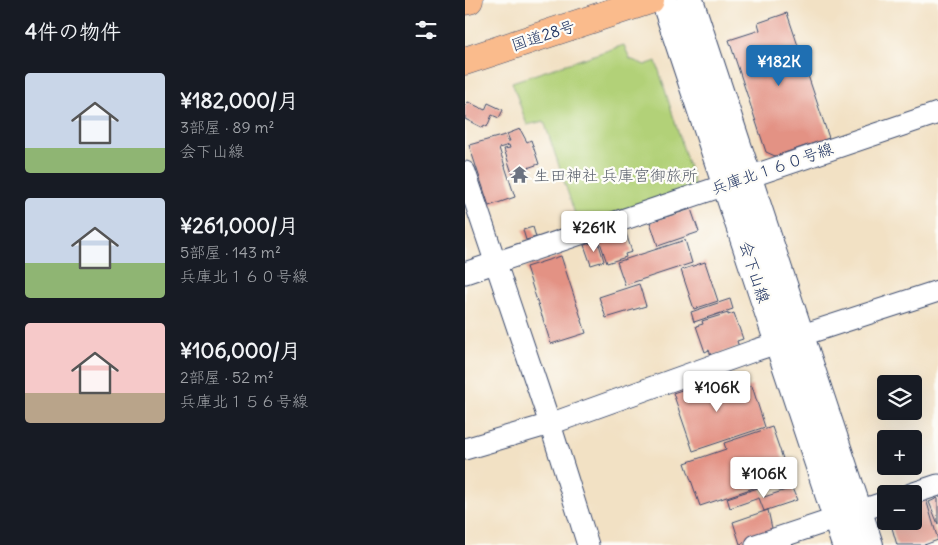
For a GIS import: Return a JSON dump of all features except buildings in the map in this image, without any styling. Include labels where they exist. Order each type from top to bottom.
[{"type":"highway","points":[[465,1],[469,0]]},
{"type":"highway","name":"国道28号","points":[[465,61],[650,0]]},
{"type":"street","name":"会下山線","points":[[664,0],[737,181],[848,516],[870,545]]},
{"type":"street","name":"会下山線","points":[[690,0],[737,181]]},
{"type":"street","name":"兵庫北１６０号線","points":[[465,273],[938,113]]},
{"type":"street","points":[[465,172],[550,424],[588,545]]},
{"type":"street","points":[[465,449],[550,424],[790,339],[938,291]]},
{"type":"street","points":[[922,490],[938,485]]},
{"type":"street","points":[[755,545],[877,505]]},
{"type":"street","name":"会下山線","points":[[845,545],[848,516]]},
{"type":"green space","points":[[624,45],[630,59],[645,65],[656,61],[695,186],[579,226],[544,121],[527,125],[512,82]]},
{"type":"place","name":"生田神社 兵庫宮御旅所","points":[[520,175]]}]
